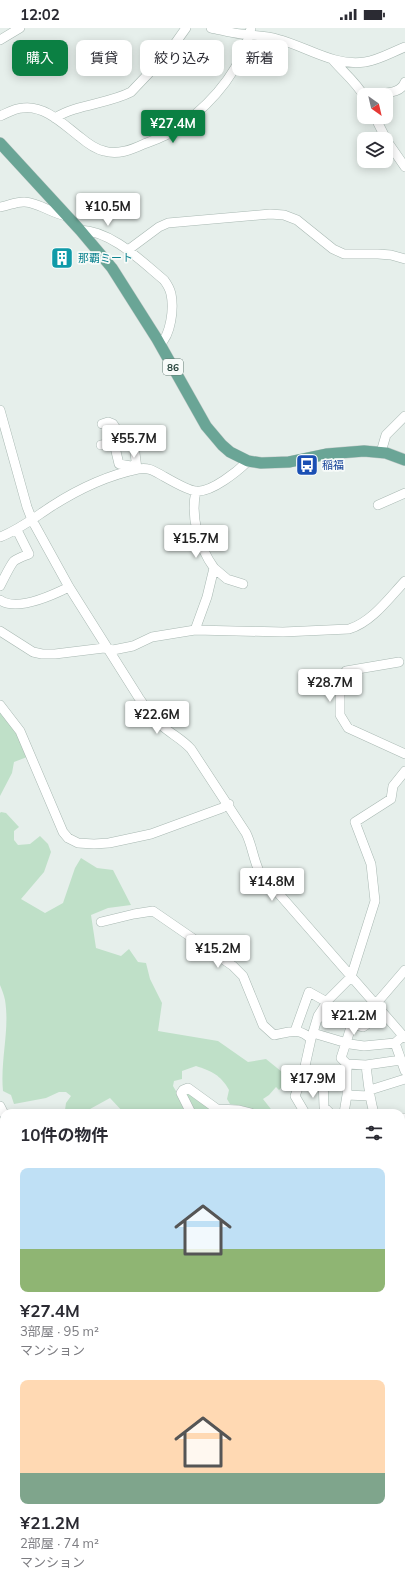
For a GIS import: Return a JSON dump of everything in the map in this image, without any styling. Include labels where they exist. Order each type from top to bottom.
[{"type":"main road","name":"86","points":[[0,143],[80,230],[112,268],[160,344],[206,426],[230,452],[248,461],[270,464],[283,463],[327,454],[364,450],[381,452],[405,460]]},
{"type":"street","points":[[0,40],[20,28]]},
{"type":"street","points":[[55,118],[84,107],[124,96],[131,92],[169,52],[186,28]]},
{"type":"street","points":[[211,28],[250,31],[280,39],[333,60],[349,63],[365,62],[405,47]]},
{"type":"street","points":[[0,116],[15,109],[30,107],[40,109],[55,118],[88,144],[105,152],[120,153],[157,140],[182,126],[216,94],[233,71],[250,31]]},
{"type":"street","points":[[333,60],[352,78],[359,88]]},
{"type":"street","points":[[393,92],[397,91],[405,82]]},
{"type":"street","points":[[378,124],[387,141],[405,167]]},
{"type":"street","points":[[0,207],[24,202],[34,203],[56,214],[67,216]]},
{"type":"street","points":[[128,250],[159,227],[168,223],[270,214],[284,215],[297,220],[332,249],[344,254],[391,255],[405,259]]},
{"type":"street","points":[[80,230],[95,232],[128,250],[164,280],[171,293],[172,317],[165,340],[160,344]]},
{"type":"street","points":[[0,410],[15,466],[32,520],[69,587],[149,712],[161,725],[185,742],[229,804],[251,844],[255,862],[259,871],[351,977],[402,1032],[395,1043]]},
{"type":"street","points":[[381,452],[386,435],[405,416]]},
{"type":"street","points":[[102,424],[108,422],[113,424],[114,443],[119,464],[137,468]]},
{"type":"street","points":[[101,445],[114,443]]},
{"type":"street","points":[[134,445],[137,468]]},
{"type":"street","points":[[0,537],[17,530],[75,492],[137,468],[147,467],[196,492],[215,486],[248,461]]},
{"type":"street","points":[[196,492],[194,507],[202,548],[214,568],[227,579],[243,584]]},
{"type":"street","points":[[378,505],[405,494]]},
{"type":"street","points":[[0,586],[8,573],[11,564],[17,559],[29,554],[17,530]]},
{"type":"street","points":[[194,630],[207,597],[214,568]]},
{"type":"street","points":[[0,631],[24,648],[42,654],[55,654],[104,648],[118,649],[133,646],[152,637],[194,630],[283,632],[349,629],[371,616],[405,581]]},
{"type":"street","points":[[0,600],[7,603],[31,602],[69,587]]},
{"type":"street","points":[[399,662],[346,671],[340,695],[340,715],[348,728],[405,754]]},
{"type":"street","points":[[0,705],[20,731],[63,832],[73,840],[94,844],[151,834],[222,808],[229,804]]},
{"type":"street","points":[[303,1109],[295,1096],[303,1073],[318,1016],[328,1002],[351,977],[375,901],[370,864],[355,822],[391,799],[393,786],[405,771]]},
{"type":"street","points":[[101,922],[153,911],[233,966],[243,976],[263,1025],[274,1035],[295,1031],[312,1036],[364,1046],[395,1043]]},
{"type":"street","points":[[376,1005],[405,970]]},
{"type":"street","points":[[295,1031],[309,992],[328,1002]]},
{"type":"street","points":[[318,1016],[363,1027],[383,1013]]},
{"type":"street","points":[[352,1024],[341,1058],[347,1064],[366,1065],[401,1060]]},
{"type":"street","points":[[395,1043],[405,1071]]},
{"type":"street","points":[[345,1109],[347,1095],[347,1064]]},
{"type":"street","points":[[366,1065],[369,1093],[373,1109]]},
{"type":"street","points":[[303,1073],[323,1078],[324,1107],[326,1109]]},
{"type":"street","points":[[347,1095],[369,1093],[405,1078]]},
{"type":"street","points":[[189,1109],[181,1093],[183,1090],[188,1088],[217,1109]]},
{"type":"green space","points":[[0,710],[20,739],[27,757],[14,762],[12,773],[0,796]]},
{"type":"green space","points":[[0,813],[6,813],[19,827],[14,831],[14,840],[18,845],[30,844],[40,836],[48,844],[51,852],[44,872],[21,899],[45,913],[63,903],[75,868],[81,858],[97,868],[113,870],[131,905],[108,908],[91,915],[96,948],[121,956],[129,949],[138,962],[146,963],[150,979],[162,1003],[158,1031],[218,1041],[248,1062],[266,1059],[282,1072],[284,1085],[279,1090],[276,1087],[263,1099],[271,1109],[249,1109],[243,1106],[230,1104],[227,1099],[229,1090],[223,1081],[211,1072],[196,1066],[182,1071],[182,1079],[174,1081],[173,1086],[187,1109],[120,1109],[110,1098],[90,1109],[65,1109],[66,1103],[71,1096],[66,1092],[59,1092],[46,1098],[14,1104],[11,1095],[3,1091],[2,1079],[6,1011],[4,994],[0,985]]},
{"type":"green space","points":[[188,1092],[211,1109],[193,1109],[184,1094]]},
{"type":"place","name":"那覇ミート","points":[[62,258]]},
{"type":"place","name":"稲福","points":[[307,465]]}]
